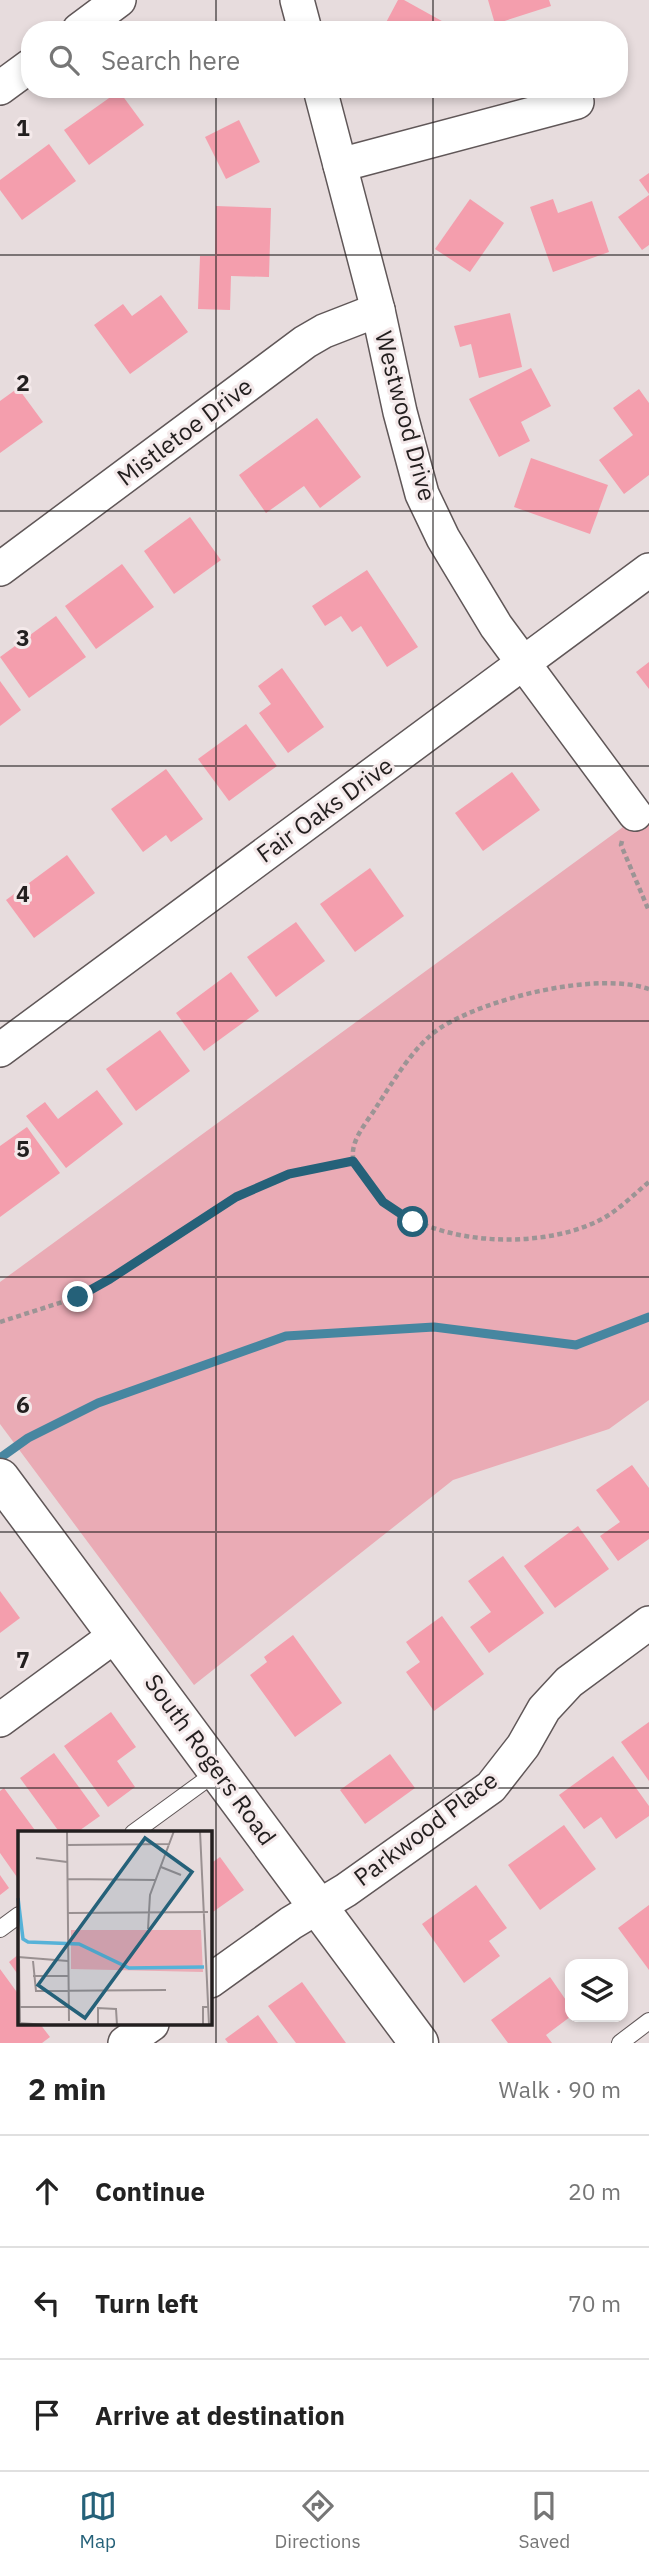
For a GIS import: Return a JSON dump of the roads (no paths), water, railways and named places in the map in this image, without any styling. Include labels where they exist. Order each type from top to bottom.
[{"type":"street","points":[[91,21],[119,0]]},
{"type":"street","points":[[297,0],[303,21]]},
{"type":"street","points":[[0,88],[21,73]]},
{"type":"street","name":"Westwood Drive","points":[[322,98],[378,310],[400,412],[422,494],[469,583],[524,664],[635,814]]},
{"type":"street","points":[[340,165],[577,102]]},
{"type":"street","name":"Mistletoe Drive","points":[[0,569],[305,342],[324,331],[378,310]]},
{"type":"street","name":"Fair Oaks Drive","points":[[0,1050],[649,570]]},
{"type":"street","name":"South Rogers Road","points":[[5,1485],[419,2043]]},
{"type":"street","name":"Parkwood Place","points":[[212,1981],[291,1923],[346,1890],[491,1787],[523,1746],[544,1709],[569,1682],[649,1623]]},
{"type":"street","points":[[0,1720],[116,1635]]},
{"type":"street","points":[[125,2043],[151,2025]]},
{"type":"lane","points":[[136,1831],[218,1772]]},
{"type":"lane","points":[[0,1929],[18,1916]]},
{"type":"lane","points":[[620,2043],[649,2021]]},
{"type":"waterway","points":[[0,1458],[28,1438],[98,1403],[286,1336],[434,1327],[576,1345],[649,1317]]}]
